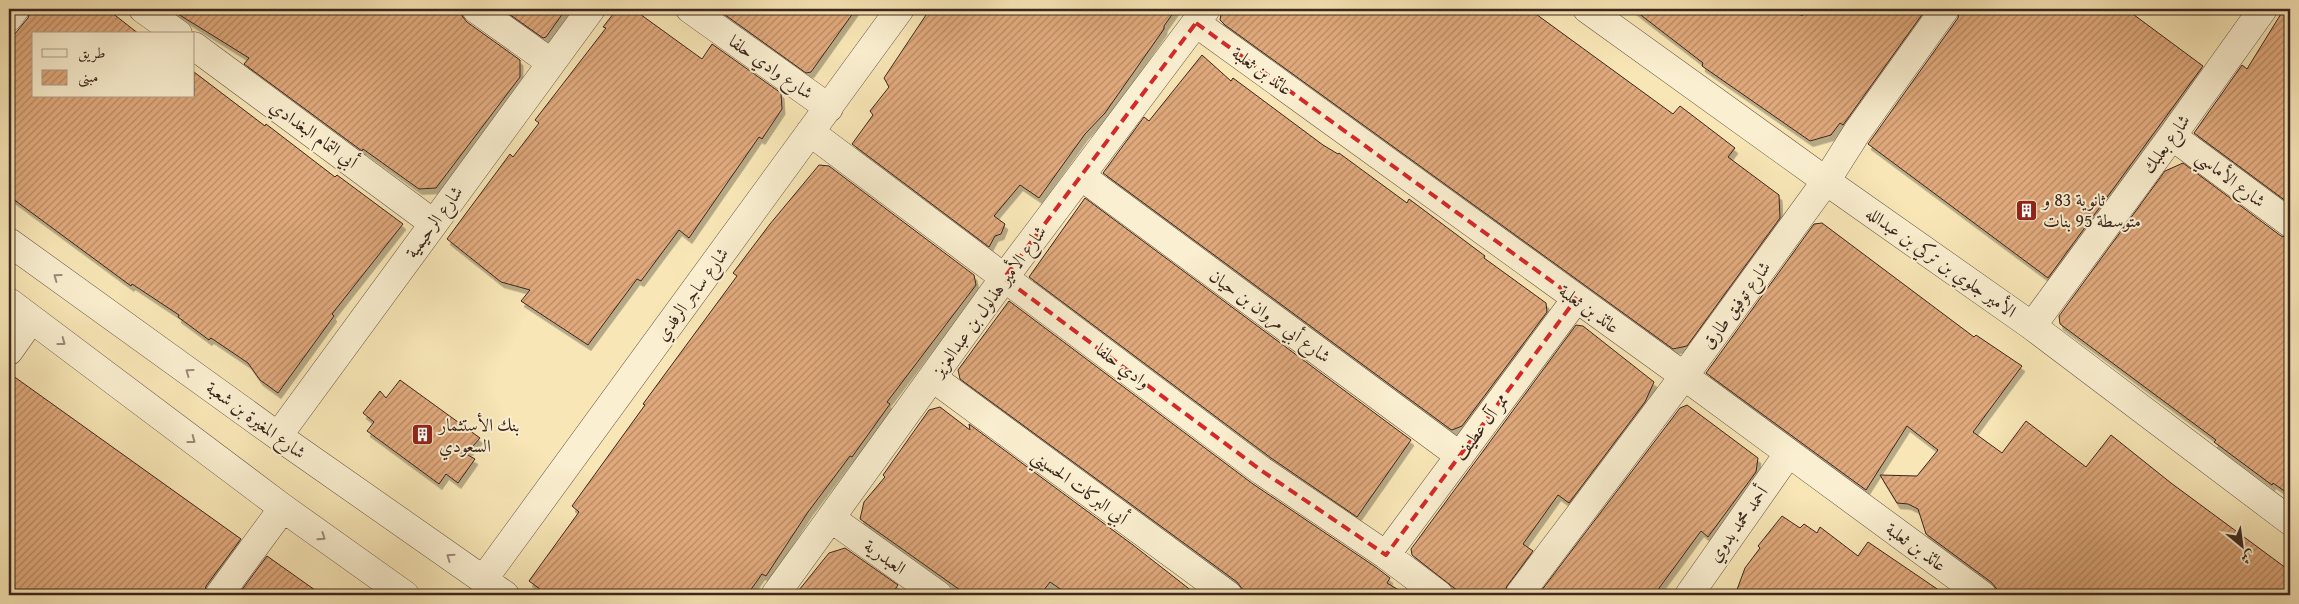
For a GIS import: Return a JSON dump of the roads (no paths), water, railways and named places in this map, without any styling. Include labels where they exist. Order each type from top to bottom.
[{"type":"street","points":[[9,17],[15,9]]},
{"type":"street","points":[[476,9],[550,62]]},
{"type":"street","name":"شارع الرحيمية","points":[[278,436],[550,62],[591,9]]},
{"type":"street","name":"شارع وادي حلفا","points":[[690,9],[828,108]]},
{"type":"street","name":"شارع ساجر الرفدي","points":[[494,588],[810,132],[900,9]]},
{"type":"street","name":"الأمير جلوي بن تركي بن عبدالله","points":[[1587,9],[2032,326],[2290,521]]},
{"type":"street","name":"شارع توفيق طارق","points":[[1519,595],[1684,376],[1826,181],[1857,132],[1946,9]]},
{"type":"street","name":"شارع بعلبك","points":[[2032,326],[2263,9]]},
{"type":"street","name":"شارع الأمير هذلول بن عبدالعزيز","points":[[775,595],[832,519],[1004,278],[1201,16]]},
{"type":"street","name":"عائذ بن ثعلبة","points":[[1201,16],[1576,299],[1982,595]]},
{"type":"street","name":"أبي التمام البغدادي","points":[[195,47],[433,223]]},
{"type":"street","name":"وادي حلفا","points":[[810,132],[1262,471],[1386,555],[1438,595]]},
{"type":"street","name":"شارع الأماسي","points":[[2172,136],[2290,223]]},
{"type":"street","name":"شارع أبي مروان بن حيان","points":[[1081,176],[1460,456]]},
{"type":"street","name":"شارع المغيرة بن شعبة","points":[[9,242],[278,436],[494,588]]},
{"type":"street","name":"ممر آل عطيف","points":[[1386,555],[1576,299]]},
{"type":"street","points":[[9,302],[283,508],[405,595]]},
{"type":"street","points":[[9,351],[31,320]]},
{"type":"street","name":"أبي البركات الحسيني","points":[[932,378],[1228,595]]},
{"type":"street","name":"أحمد محمد بدوي","points":[[1694,593],[1788,454]]},
{"type":"street","points":[[220,595],[283,508]]},
{"type":"street","name":"العبدرية","points":[[832,519],[938,595]]},
{"type":"place","name":"ثانوية 83 و متوسطة 95 بنات","points":[[2027,210]]},
{"type":"place","name":"بنك الأستثمار السعودي","points":[[423,435]]}]
